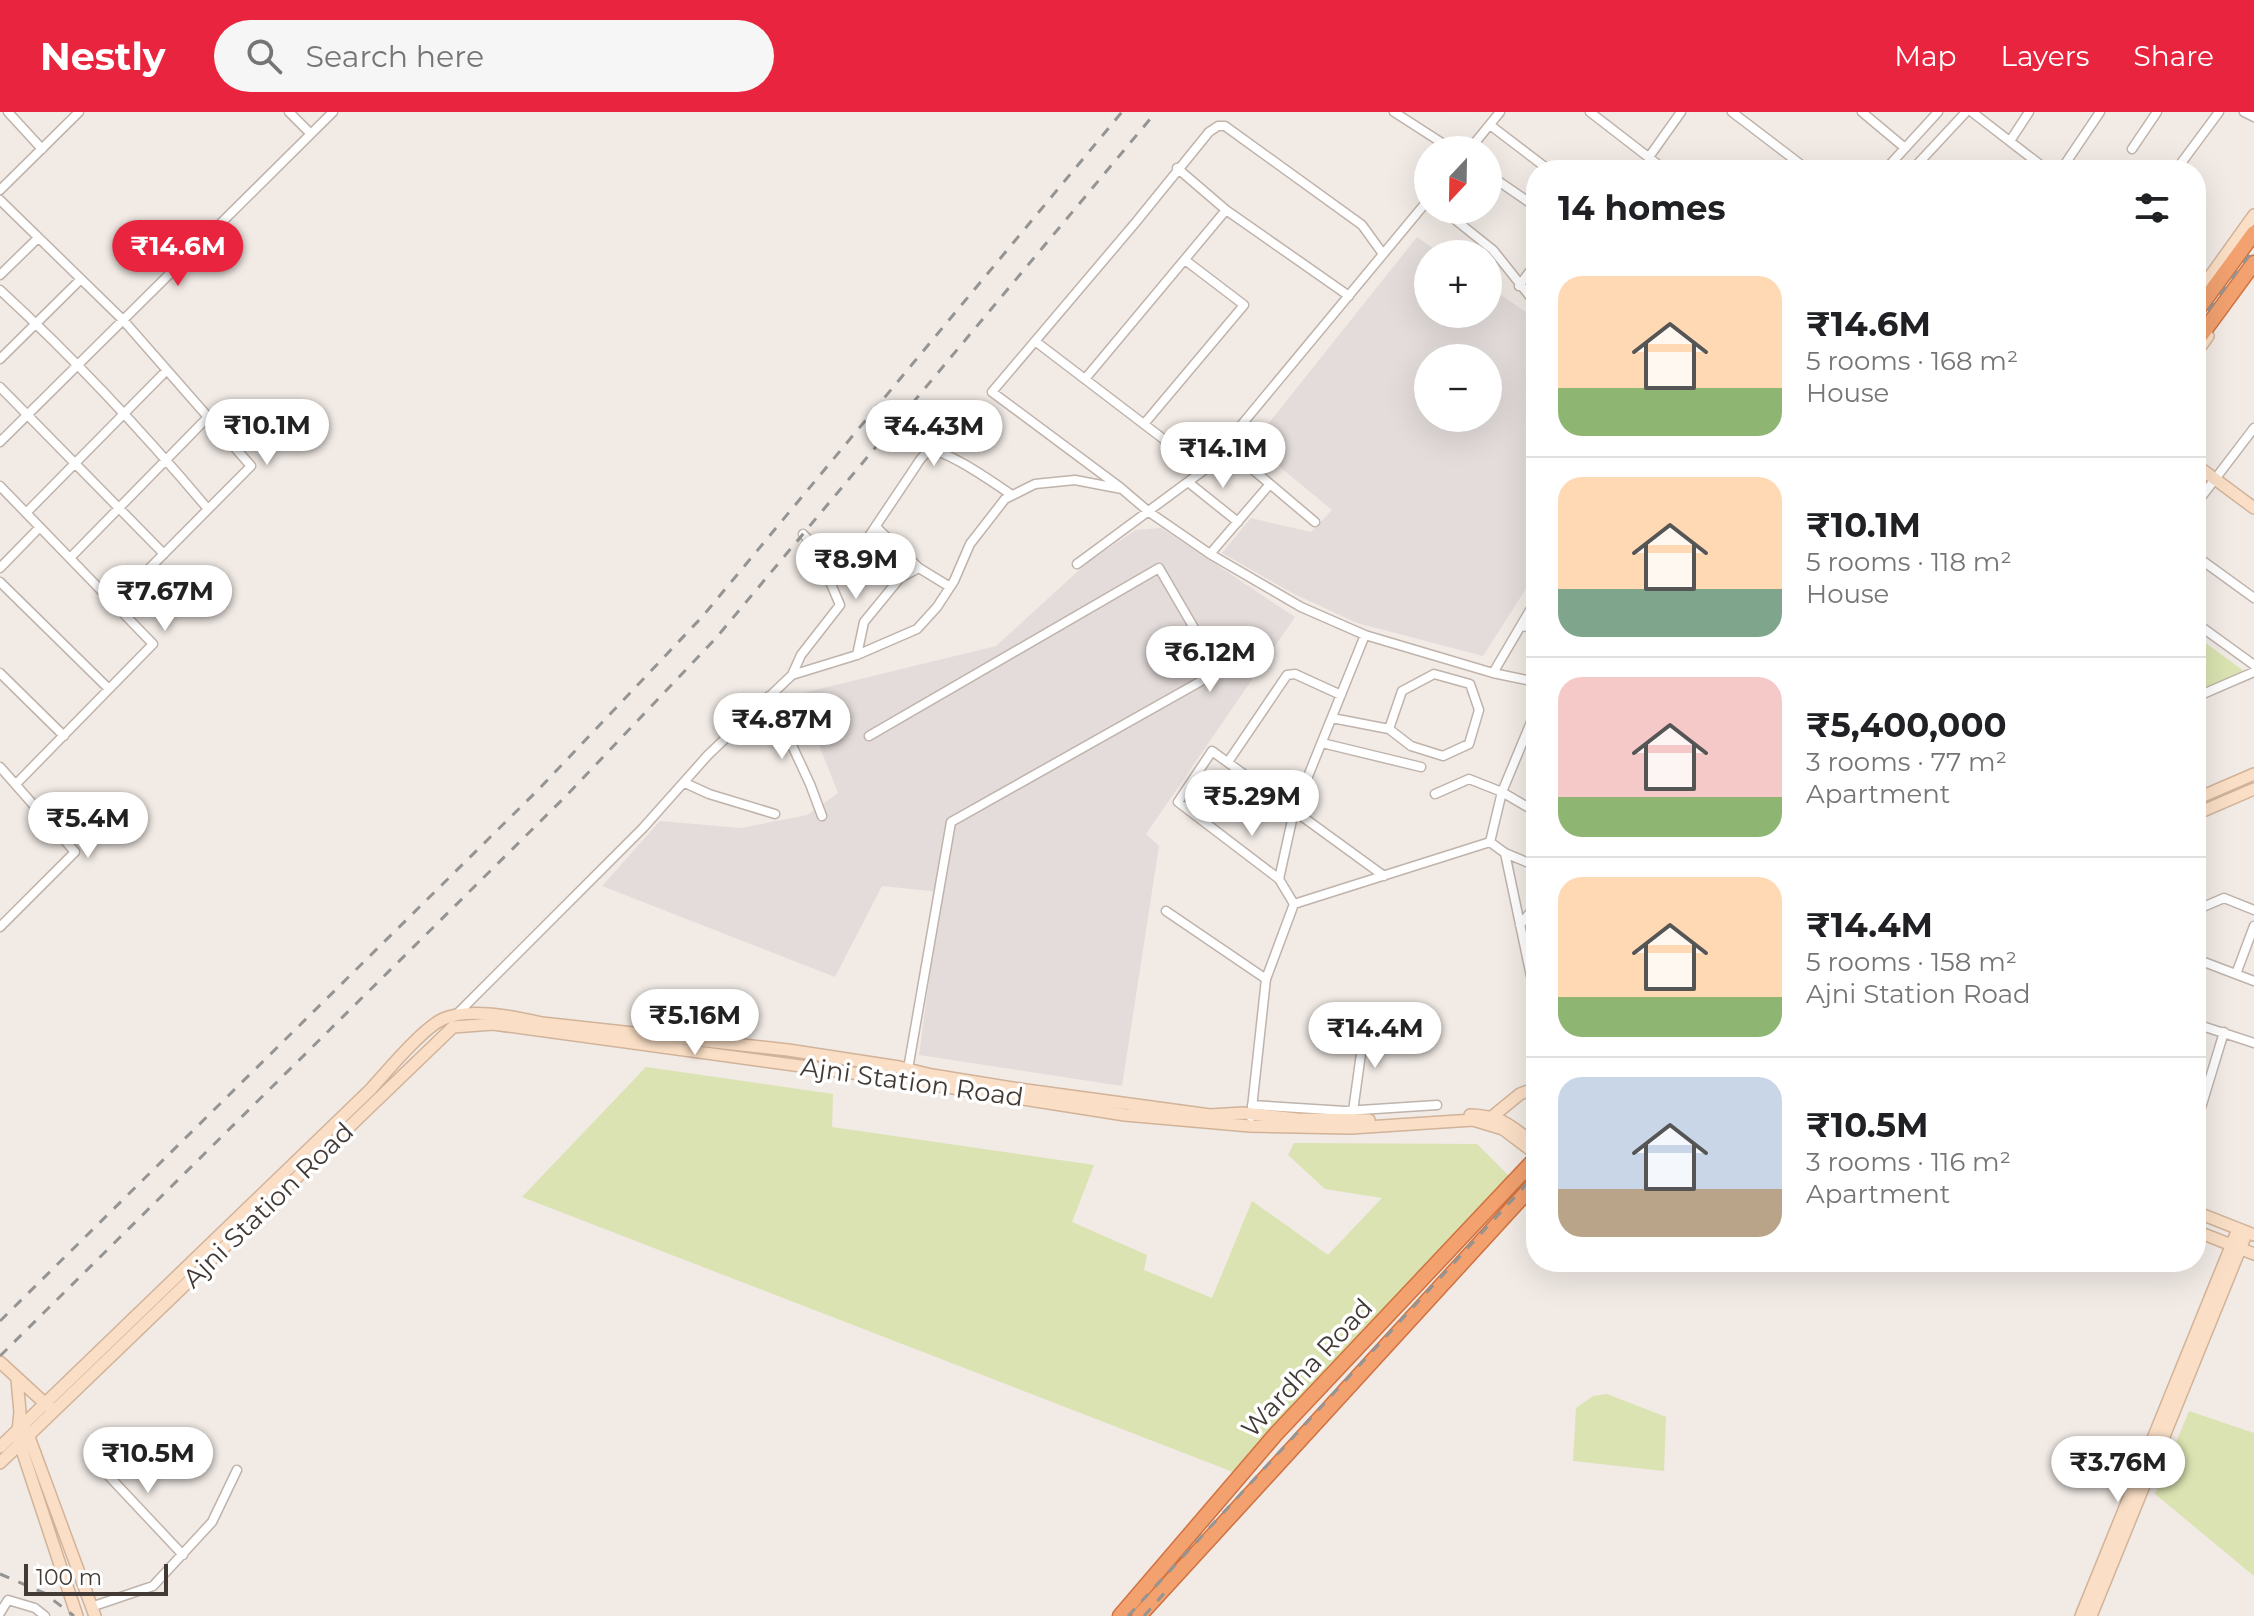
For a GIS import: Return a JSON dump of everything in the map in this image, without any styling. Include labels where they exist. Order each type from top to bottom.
[{"type":"highway","points":[[2206,297],[2248,232]]},
{"type":"highway","points":[[2206,328],[2254,263]]},
{"type":"highway","name":"Wardha Road","points":[[1120,1616],[1275,1435],[1526,1167]]},
{"type":"highway","name":"Wardha Road","points":[[1139,1616],[1526,1193]]},
{"type":"main road","points":[[2206,276],[2248,232],[2254,215]]},
{"type":"main road","points":[[2206,340],[2254,275]]},
{"type":"main road","points":[[2206,472],[2254,508]]},
{"type":"main road","points":[[2206,793],[2254,774]]},
{"type":"main road","points":[[2206,810],[2254,789]]},
{"type":"main road","name":"Ajni Station Road","points":[[21,1434],[209,1254],[258,1195],[371,1089],[406,1050],[443,1019],[455,1022],[468,1014],[506,1015],[810,1067],[912,1074]]},
{"type":"main road","name":"Ajni Station Road","points":[[673,1043],[812,1053],[912,1074],[1133,1106],[1210,1115],[1251,1115],[1351,1128],[1483,1117]]},
{"type":"main road","points":[[810,1067],[812,1053]]},
{"type":"main road","points":[[1483,1117],[1526,1092]]},
{"type":"main road","points":[[1483,1117],[1505,1120],[1526,1137]]},
{"type":"main road","points":[[1483,1117],[1526,1148]]},
{"type":"main road","points":[[2091,1616],[2235,1246],[2246,1232],[2206,1216]]},
{"type":"main road","points":[[2206,1235],[2254,1254]]},
{"type":"main road","points":[[2081,1616],[2202,1330]]},
{"type":"main road","points":[[0,1362],[49,1407]]},
{"type":"main road","points":[[16,1378],[21,1434],[77,1616]]},
{"type":"main road","points":[[0,1447],[21,1434]]},
{"type":"main road","points":[[0,1463],[21,1434]]},
{"type":"main road","points":[[21,1434],[93,1612]]},
{"type":"street","points":[[8,112],[42,149]]},
{"type":"street","points":[[0,190],[79,112]]},
{"type":"street","points":[[289,112],[311,134]]},
{"type":"street","points":[[0,442],[333,112]]},
{"type":"street","points":[[1394,112],[1431,136]]},
{"type":"street","points":[[1481,136],[1500,112]]},
{"type":"street","points":[[1590,112],[1653,160]]},
{"type":"street","points":[[1649,157],[1681,112]]},
{"type":"street","points":[[1732,112],[1795,160]]},
{"type":"street","points":[[1862,112],[1905,148]]},
{"type":"street","points":[[1894,160],[1938,112]]},
{"type":"street","points":[[1922,160],[1966,112]]},
{"type":"street","points":[[1972,112],[2034,160]]},
{"type":"street","points":[[2010,141],[2029,112]]},
{"type":"street","points":[[2068,160],[2100,112]]},
{"type":"street","points":[[2132,149],[2157,112]]},
{"type":"street","points":[[2183,160],[2219,112]]},
{"type":"street","points":[[2244,112],[2254,117]]},
{"type":"street","points":[[1490,125],[1536,160]]},
{"type":"street","points":[[1383,254],[1362,225],[1225,126],[1218,126],[1177,168],[992,392],[1149,512],[1210,554],[1301,607],[1365,635],[1526,680]]},
{"type":"street","points":[[1177,168],[1226,210],[1349,296]]},
{"type":"street","points":[[1502,184],[1526,200]]},
{"type":"street","points":[[0,200],[123,320],[251,466],[114,604]]},
{"type":"street","points":[[1085,379],[1226,210]]},
{"type":"street","points":[[1077,564],[1204,470],[1414,217]]},
{"type":"street","points":[[1460,224],[1493,250],[1526,293]]},
{"type":"street","points":[[0,275],[38,238]]},
{"type":"street","points":[[1144,424],[1244,305],[1185,260]]},
{"type":"street","points":[[1519,286],[1526,277]]},
{"type":"street","points":[[0,359],[81,279]]},
{"type":"street","points":[[0,290],[36,323],[166,459],[208,509]]},
{"type":"street","points":[[1035,341],[1204,470]]},
{"type":"street","points":[[26,513],[167,370]]},
{"type":"street","points":[[0,387],[164,554]]},
{"type":"street","points":[[70,558],[208,417]]},
{"type":"street","points":[[2206,491],[2254,428]]},
{"type":"street","points":[[1225,446],[1315,522]]},
{"type":"street","points":[[455,1022],[685,783],[708,755],[792,675],[801,655],[840,605],[831,584],[837,569],[857,554],[926,453],[932,451],[948,455],[1012,495]]},
{"type":"street","points":[[792,675],[857,655],[917,629],[950,587],[970,544],[1005,499],[1012,495],[1035,484],[1075,480],[1122,489]]},
{"type":"street","points":[[1188,482],[1238,522]]},
{"type":"street","points":[[1210,554],[1270,484]]},
{"type":"street","points":[[0,486],[153,644],[16,784]]},
{"type":"street","points":[[0,568],[40,527]]},
{"type":"street","points":[[876,527],[919,568],[950,587]]},
{"type":"street","points":[[803,534],[837,569]]},
{"type":"street","points":[[2206,563],[2254,598]]},
{"type":"street","points":[[857,655],[864,622],[900,578],[919,568]]},
{"type":"street","points":[[869,736],[1159,568],[1219,671],[951,822],[912,1074]]},
{"type":"street","points":[[0,582],[109,689]]},
{"type":"street","points":[[1493,673],[1526,617]]},
{"type":"street","points":[[1521,626],[1526,627]]},
{"type":"street","points":[[2206,630],[2254,665]]},
{"type":"street","points":[[1279,879],[1294,811],[1365,635]]},
{"type":"street","points":[[1457,681],[1461,664]]},
{"type":"street","points":[[2206,693],[2254,672]]},
{"type":"street","points":[[0,673],[64,736]]},
{"type":"street","points":[[1228,762],[1287,675],[1295,674],[1341,695]]},
{"type":"street","points":[[1332,718],[1389,729],[1411,746],[1443,756],[1469,744],[1479,710],[1470,684],[1434,674],[1402,691],[1389,729]]},
{"type":"street","points":[[769,696],[822,816]]},
{"type":"street","points":[[1490,842],[1502,792],[1526,734]]},
{"type":"street","points":[[1322,743],[1421,767]]},
{"type":"street","points":[[1294,904],[1279,879],[1178,802],[1212,751],[1384,876]]},
{"type":"street","points":[[0,767],[75,852],[0,927]]},
{"type":"street","points":[[1435,794],[1469,779],[1502,792],[1526,806]]},
{"type":"street","points":[[685,783],[709,794],[775,814]]},
{"type":"street","points":[[1490,842],[1505,853],[1526,862]]},
{"type":"street","points":[[1294,904],[1490,842]]},
{"type":"street","points":[[1505,853],[1526,944]]},
{"type":"street","points":[[2206,906],[2224,898],[2254,910]]},
{"type":"street","points":[[1294,904],[1266,979],[1251,1115],[1437,1105]]},
{"type":"street","points":[[1166,911],[1266,979]]},
{"type":"street","points":[[1520,925],[1526,918]]},
{"type":"street","points":[[2236,974],[2254,926]]},
{"type":"street","points":[[2206,963],[2254,981]]},
{"type":"street","points":[[1353,1111],[1365,1025]]},
{"type":"street","points":[[2206,1027],[2254,1043]]},
{"type":"street","points":[[2206,1091],[2224,1032]]},
{"type":"street","points":[[90,1456],[183,1555]]},
{"type":"street","points":[[93,1612],[153,1586],[212,1522],[237,1470]]},
{"type":"street","points":[[0,1613],[8,1600],[35,1608],[45,1616]]},
{"type":"shaded area","points":[[1414,241],[1414,328],[1502,328],[1502,296],[1526,312],[1526,589],[1483,656],[1357,623],[1294,594],[1222,553],[1251,518],[1311,532],[1332,510],[1252,444]]},
{"type":"shaded area","points":[[1161,528],[1295,617],[1146,834],[1159,846],[1122,1086],[919,1055],[941,892],[882,886],[835,977],[602,886],[660,821],[741,828],[807,815],[838,793],[799,694],[996,646],[1089,561],[1136,530]]},
{"type":"green space","points":[[2206,643],[2248,674],[2206,689]]},
{"type":"green space","points":[[646,1067],[833,1094],[832,1127],[1094,1165],[1072,1222],[1147,1255],[1144,1270],[1212,1298],[1252,1201],[1328,1255],[1382,1198],[1325,1189],[1288,1155],[1294,1143],[1477,1144],[1510,1177],[1233,1472],[522,1197]]},
{"type":"green space","points":[[1607,1394],[1666,1417],[1664,1471],[1573,1461],[1576,1408],[1593,1396]]},
{"type":"green space","points":[[2189,1411],[2254,1433],[2254,1576],[2155,1494]]},
{"type":"railway","points":[[0,1321],[539,789],[702,617],[1122,112]]},
{"type":"railway","points":[[0,1356],[567,795],[716,638],[1156,112]]},
{"type":"railway","points":[[2206,314],[2254,249]]},
{"type":"railway","points":[[1128,1616],[1526,1185]]},
{"type":"railway","points":[[0,1574],[44,1593],[74,1616]]},
{"type":"railway","points":[[1144,1616],[1168,1589]]}]
